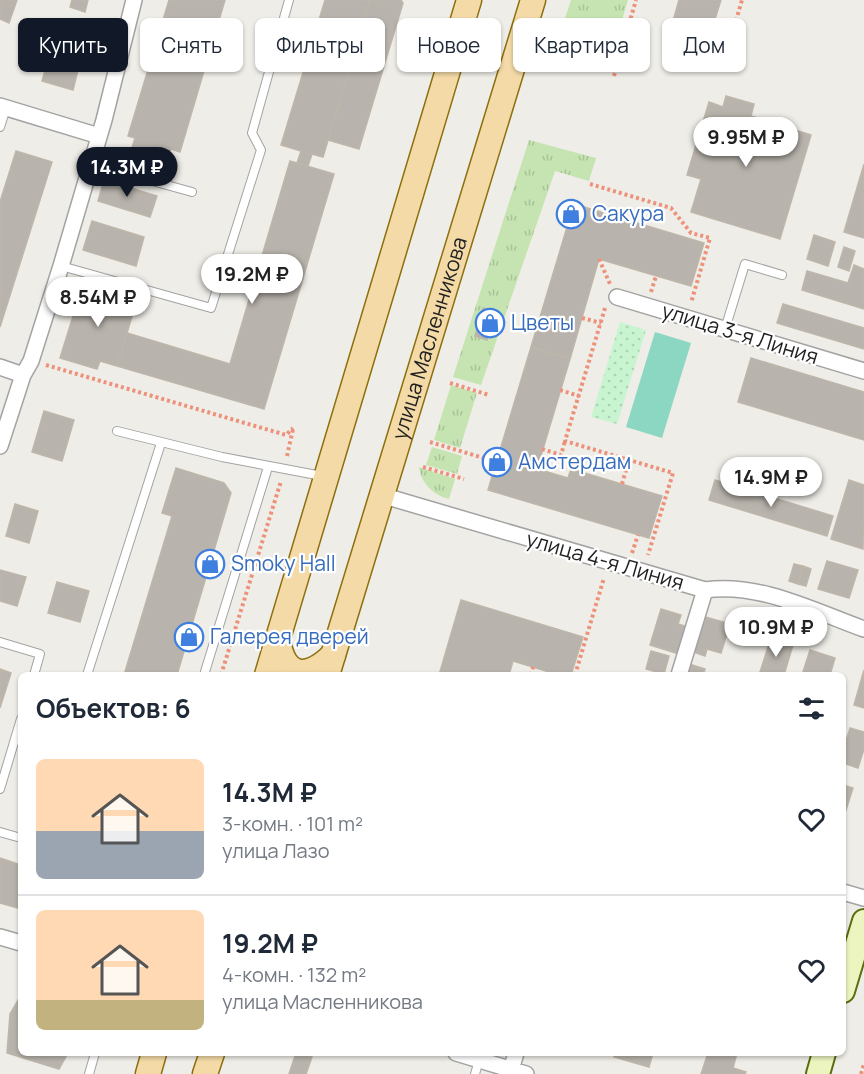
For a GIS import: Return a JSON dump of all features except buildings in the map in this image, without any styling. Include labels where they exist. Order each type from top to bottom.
[{"type":"main road","points":[[268,672],[469,0]]},
{"type":"main road","name":"улица Масленникова","points":[[330,665],[533,0]]},
{"type":"main road","points":[[278,639],[283,661],[290,669],[298,672]]},
{"type":"main road","points":[[310,672],[330,665]]},
{"type":"main road","points":[[846,981],[864,921]]},
{"type":"main road","points":[[148,1074],[153,1056]]},
{"type":"main road","points":[[205,1074],[211,1056]]},
{"type":"main road","points":[[818,1074],[823,1056]]},
{"type":"street","points":[[0,446],[23,375],[31,361],[61,266],[99,136],[134,0]]},
{"type":"street","points":[[3,107],[99,136]]},
{"type":"street","name":"улица 3-я Линия","points":[[611,301],[725,329],[864,371]]},
{"type":"street","points":[[0,367],[23,375]]},
{"type":"street","name":"улица 4-я Линия","points":[[381,495],[705,590],[726,587],[766,594],[864,629]]},
{"type":"street","points":[[680,672],[705,590]]},
{"type":"street","points":[[846,893],[864,898]]},
{"type":"street","points":[[0,937],[18,942]]},
{"type":"street","points":[[460,1056],[477,1067],[518,1072],[516,1056]]},
{"type":"lane","points":[[61,266],[212,308],[261,150],[252,133],[289,0]]},
{"type":"lane","points":[[0,127],[3,107]]},
{"type":"lane","points":[[91,164],[192,192]]},
{"type":"lane","points":[[725,329],[745,264],[782,275]]},
{"type":"lane","points":[[117,431],[268,467],[327,476]]},
{"type":"lane","points":[[88,672],[160,443]]},
{"type":"lane","points":[[205,672],[268,467]]},
{"type":"lane","points":[[0,642],[40,654],[35,672]]},
{"type":"lane","points":[[0,789],[18,729]]},
{"type":"lane","points":[[0,832],[18,837]]},
{"type":"lane","points":[[89,1074],[94,1056]]},
{"type":"path","points":[[614,76],[636,0]]},
{"type":"path","points":[[736,18],[742,0]]},
{"type":"path","points":[[590,184],[671,208],[692,233],[710,238],[688,310]]},
{"type":"path","points":[[599,259],[605,273]]},
{"type":"path","points":[[653,287],[656,276]]},
{"type":"path","points":[[542,450],[561,455],[601,323],[611,301]]},
{"type":"path","points":[[582,318],[601,323]]},
{"type":"path","points":[[31,361],[286,435],[293,428],[285,469],[222,672]]},
{"type":"path","points":[[450,383],[489,394]]},
{"type":"path","points":[[561,390],[579,396]]},
{"type":"path","points":[[565,441],[673,473],[647,559]]},
{"type":"path","points":[[430,442],[497,462]]},
{"type":"path","points":[[621,484],[629,460]]},
{"type":"path","points":[[423,467],[464,479]]},
{"type":"path","points":[[635,544],[638,535]]},
{"type":"path","points":[[576,672],[609,563]]},
{"type":"path","points":[[532,672],[533,667]]},
{"type":"path","points":[[861,1074],[864,1064]]},
{"type":"green space","points":[[571,0],[628,0],[623,18],[565,18]]},
{"type":"green space","points":[[529,140],[596,158],[589,181],[555,171],[481,385],[453,377]],"holes":[[[483,308],[495,311],[486,340],[475,336]]]},
{"type":"green space","points":[[620,322],[646,330],[617,424],[591,417]]},
{"type":"green space","points":[[655,332],[691,343],[662,438],[626,427]]},
{"type":"green space","points":[[451,385],[477,393],[460,448],[434,440]]},
{"type":"green space","points":[[432,447],[462,456],[457,474],[426,465]]},
{"type":"green space","points":[[419,467],[455,479],[449,499],[429,488],[422,478]]},
{"type":"place","name":"Сакура","points":[[571,214]]},
{"type":"place","name":"Цветы","points":[[490,323]]},
{"type":"place","name":"Амстердам","points":[[497,462]]},
{"type":"place","name":"Smoky Hall","points":[[210,564]]},
{"type":"place","name":"Галерея дверей","points":[[189,637]]}]
